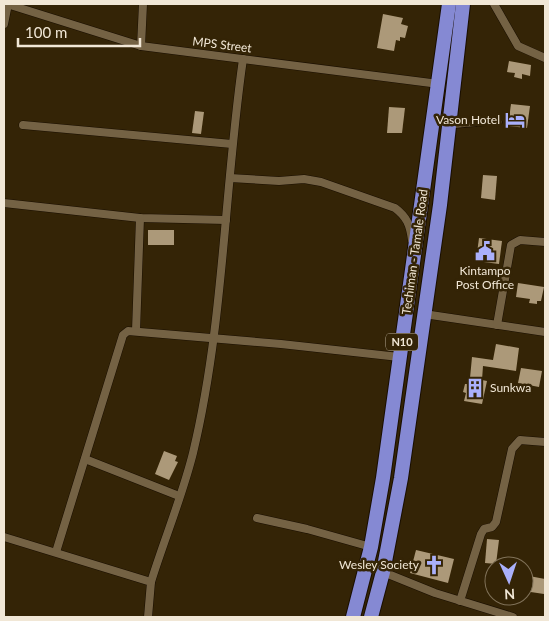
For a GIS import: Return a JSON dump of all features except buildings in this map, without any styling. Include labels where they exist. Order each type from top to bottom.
[{"type":"highway","name":"Techiman - Tamale Road","points":[[353,617],[370,547],[383,478],[399,357],[408,312],[414,254],[449,4]]},
{"type":"highway","name":"Techiman - Tamale Road","points":[[371,617],[401,478],[449,127],[463,4]]},
{"type":"highway","points":[[408,312],[424,314]]},
{"type":"street","points":[[4,24],[7,4]]},
{"type":"street","name":"MPS Street","points":[[7,4],[141,46],[439,84]]},
{"type":"street","points":[[141,46],[143,4]]},
{"type":"street","points":[[494,4],[518,46],[545,58]]},
{"type":"street","points":[[148,617],[150,582],[194,445],[212,338],[226,220],[232,144],[243,59]]},
{"type":"street","points":[[23,125],[232,144]]},
{"type":"street","points":[[230,178],[279,181],[304,179],[321,182],[395,208],[404,214],[410,225],[414,254]]},
{"type":"street","points":[[4,203],[140,218],[226,220]]},
{"type":"street","points":[[136,331],[140,218]]},
{"type":"street","points":[[497,324],[511,245],[520,240],[545,242]]},
{"type":"street","points":[[424,314],[545,332]]},
{"type":"street","points":[[56,552],[123,335],[128,331],[399,357]]},
{"type":"street","points":[[460,601],[481,534],[484,529],[492,527],[496,522],[512,448],[520,440],[545,442]]},
{"type":"street","points":[[85,459],[179,496]]},
{"type":"street","points":[[257,518],[307,529],[370,547]]},
{"type":"street","points":[[4,537],[150,582]]},
{"type":"street","points":[[382,572],[460,601],[513,617]]},
{"type":"lane","points":[[449,127],[500,122]]},
{"type":"place","name":"Vason Hotel","points":[[515,120]]},
{"type":"place","name":"Kintampo Post Office","points":[[485,251]]},
{"type":"place","name":"Sunkwa","points":[[475,388]]},
{"type":"place","name":"Wesley Society","points":[[434,565]]}]
